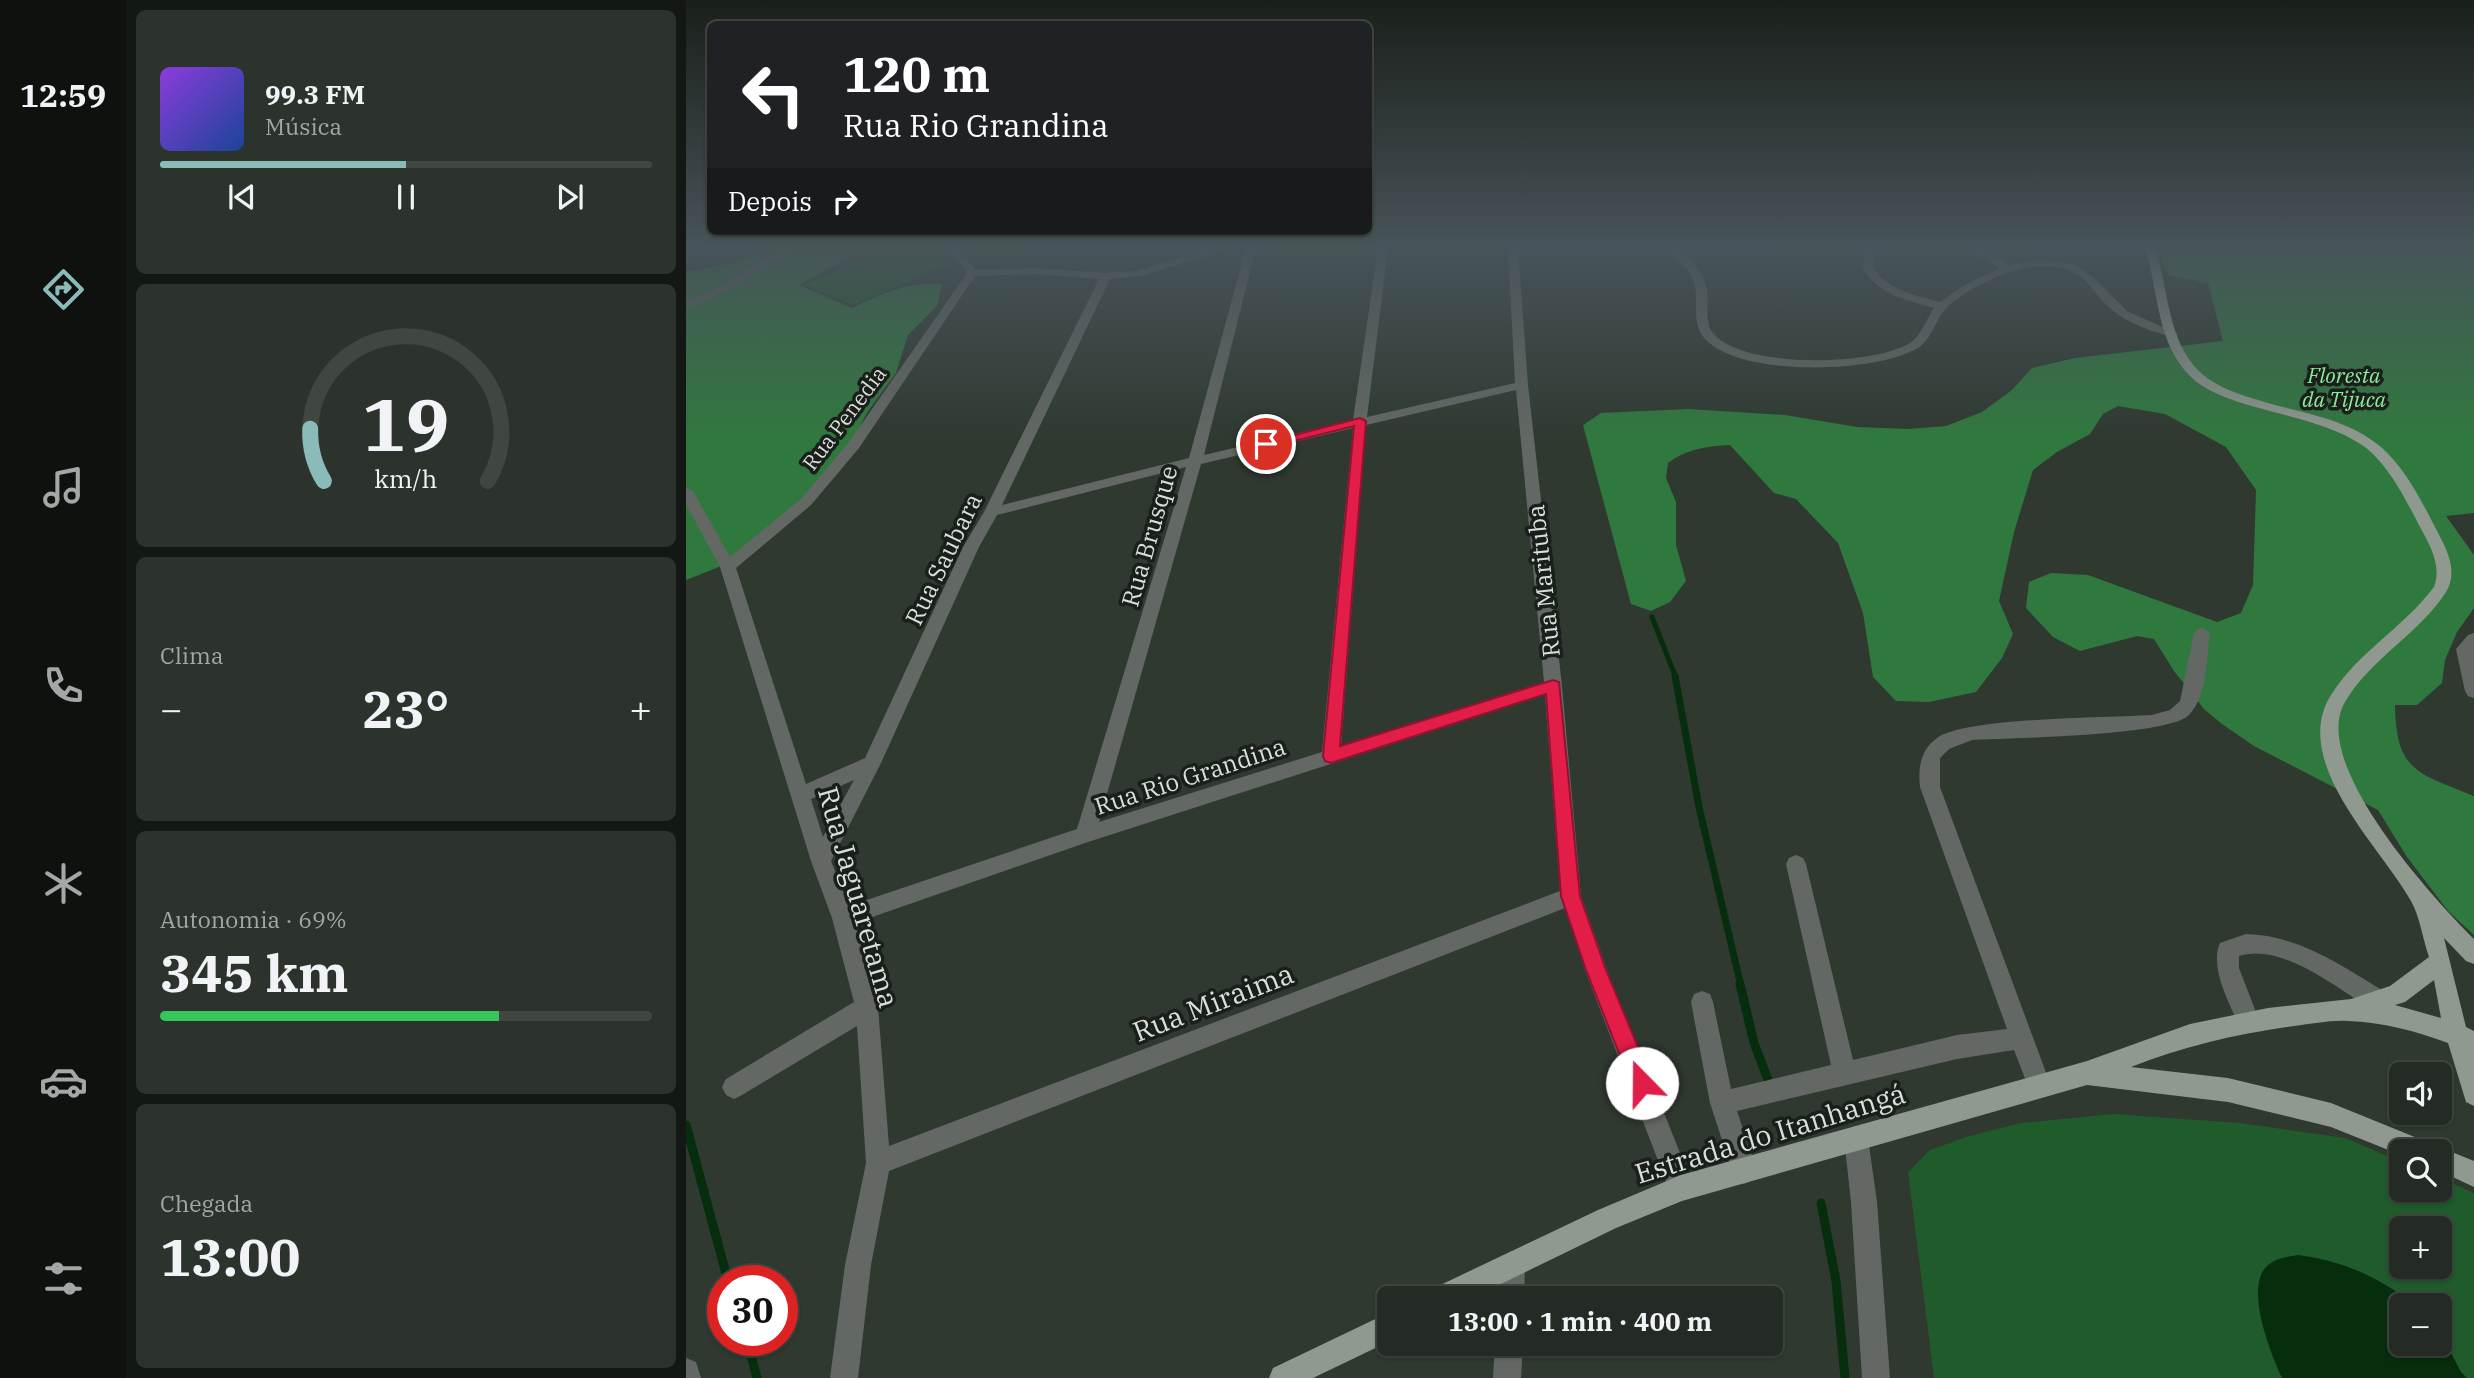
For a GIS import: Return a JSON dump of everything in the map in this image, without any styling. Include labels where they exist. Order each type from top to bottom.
[{"type":"main road","points":[[2166,312],[2181,358],[2199,378],[2213,386],[2344,429],[2370,444],[2389,464],[2439,549],[2445,571],[2443,585],[2348,684],[2334,704],[2327,728],[2345,785],[2421,898],[2474,954]]},
{"type":"main road","points":[[2421,898],[2465,1038],[2474,1094]]},
{"type":"main road","points":[[2087,1073],[2136,1052],[2203,1030],[2248,1020],[2348,1010],[2379,1001],[2397,994],[2441,961]]},
{"type":"main road","points":[[2348,1010],[2405,1019],[2465,1038]]},
{"type":"main road","points":[[2087,1073],[2228,1090],[2331,1115],[2393,1139]]},
{"type":"main road","name":"Estrada do Itanhangá","points":[[1469,1286],[1607,1219],[1681,1188],[2087,1073]]},
{"type":"main road","points":[[2452,1164],[2474,1174]]},
{"type":"main road","points":[[1283,1378],[1377,1332]]},
{"type":"street","name":"Rua Penedia","points":[[728,567],[806,502],[846,454],[945,312]]},
{"type":"street","name":"Rua Saubara","points":[[821,861],[872,763],[971,547],[991,512],[1088,312]]},
{"type":"street","name":"Rua Brusque","points":[[1085,835],[1195,461],[1234,312]]},
{"type":"street","points":[[1331,756],[1360,421],[1374,312]]},
{"type":"street","name":"Rua Marituba","points":[[1517,312],[1571,896],[1596,970],[1681,1188]]},
{"type":"street","points":[[1701,312],[1701,325],[1706,333],[1729,348],[1748,355],[1837,365],[1874,361],[1915,345],[1924,336],[1937,312]]},
{"type":"street","points":[[2122,312],[2172,334]]},
{"type":"street","points":[[991,512],[1360,421],[1522,385]]},
{"type":"street","name":"Rua Jaguaretama","points":[[686,491],[728,567],[821,861],[843,918],[867,1007],[878,1163],[858,1265],[844,1378]]},
{"type":"street","points":[[2039,1086],[1930,787],[1927,772],[1932,755],[1954,737],[1972,733],[2152,722],[2172,718],[2183,710],[2190,698],[2202,633]]},
{"type":"street","points":[[2474,639],[2464,649],[2474,691]]},
{"type":"street","name":"Rua Rio Grandina","points":[[843,918],[1085,835],[1553,686]]},
{"type":"street","points":[[801,795],[872,763]]},
{"type":"street","points":[[1796,864],[1845,1075]]},
{"type":"street","name":"Rua Miraima","points":[[878,1163],[1571,896]]},
{"type":"street","points":[[2248,1020],[2228,968],[2228,950],[2240,943],[2257,943],[2290,950],[2379,1001]]},
{"type":"street","points":[[1702,1002],[1722,1103],[1744,1171]]},
{"type":"street","points":[[734,1087],[867,1007]]},
{"type":"street","points":[[1722,1103],[1957,1047],[2021,1038]]},
{"type":"street","points":[[1856,1138],[1864,1202],[1876,1378]]},
{"type":"street","points":[[1511,1286],[1512,1265]]},
{"type":"street","points":[[1507,1378],[1508,1356]]},
{"type":"street","points":[[686,1372],[687,1378]]},
{"type":"shaded area","points":[[2113,1114],[2240,1123],[2345,1138],[2389,1157],[2389,1202],[2452,1202],[2452,1183],[2474,1193],[2474,1378],[1934,1378],[1908,1172],[1930,1150],[1966,1137],[2021,1123]]},
{"type":"shaded area","points":[[2298,1255],[2330,1261],[2388,1286],[2398,1293],[2389,1293],[2389,1356],[2452,1355],[2467,1378],[2282,1378],[2266,1338],[2258,1289],[2267,1266]]},
{"type":"green space","points":[[686,312],[931,312],[908,335],[896,373],[868,411],[843,459],[749,555],[686,580]]},
{"type":"green space","name":"Floresta da Tijuca","points":[[2216,312],[2474,312],[2474,513],[2446,516],[2474,555],[2474,608],[2457,632],[2445,660],[2442,683],[2417,705],[2395,705],[2400,744],[2414,767],[2438,782],[2474,796],[2474,935],[2449,912],[2407,857],[2378,810],[2254,746],[2222,724],[2204,709],[2174,671],[2154,639],[2137,636],[2080,651],[2053,637],[2026,608],[2029,582],[2051,573],[2088,575],[2217,622],[2241,613],[2253,585],[2256,490],[2226,447],[2165,414],[2118,406],[2103,414],[2090,434],[2057,452],[2033,470],[2014,532],[1999,601],[2013,634],[2002,658],[1976,692],[1929,702],[1896,701],[1873,677],[1863,613],[1838,543],[1796,499],[1774,493],[1730,445],[1697,449],[1668,463],[1666,478],[1676,502],[1676,545],[1686,581],[1670,602],[1651,611],[1631,604],[1583,425],[1601,413],[1688,409],[1785,415],[1857,427],[1908,429],[1946,426],[1982,412],[2012,390],[2032,368],[2075,358],[2223,341]]},
{"type":"waterway","points":[[1652,617],[1676,678]]},
{"type":"waterway","points":[[1675,676],[1699,807],[1741,986]]},
{"type":"waterway","points":[[1740,984],[1754,1043],[1770,1085]]},
{"type":"waterway","points":[[686,1125],[724,1265]]},
{"type":"waterway","points":[[1821,1203],[1836,1281],[1845,1378]]},
{"type":"waterway","points":[[751,1356],[757,1378]]},
{"type":"route","points":[[1266,444],[1360,421],[1331,756],[1553,686],[1571,896],[1596,970],[1642,1083]]}]
